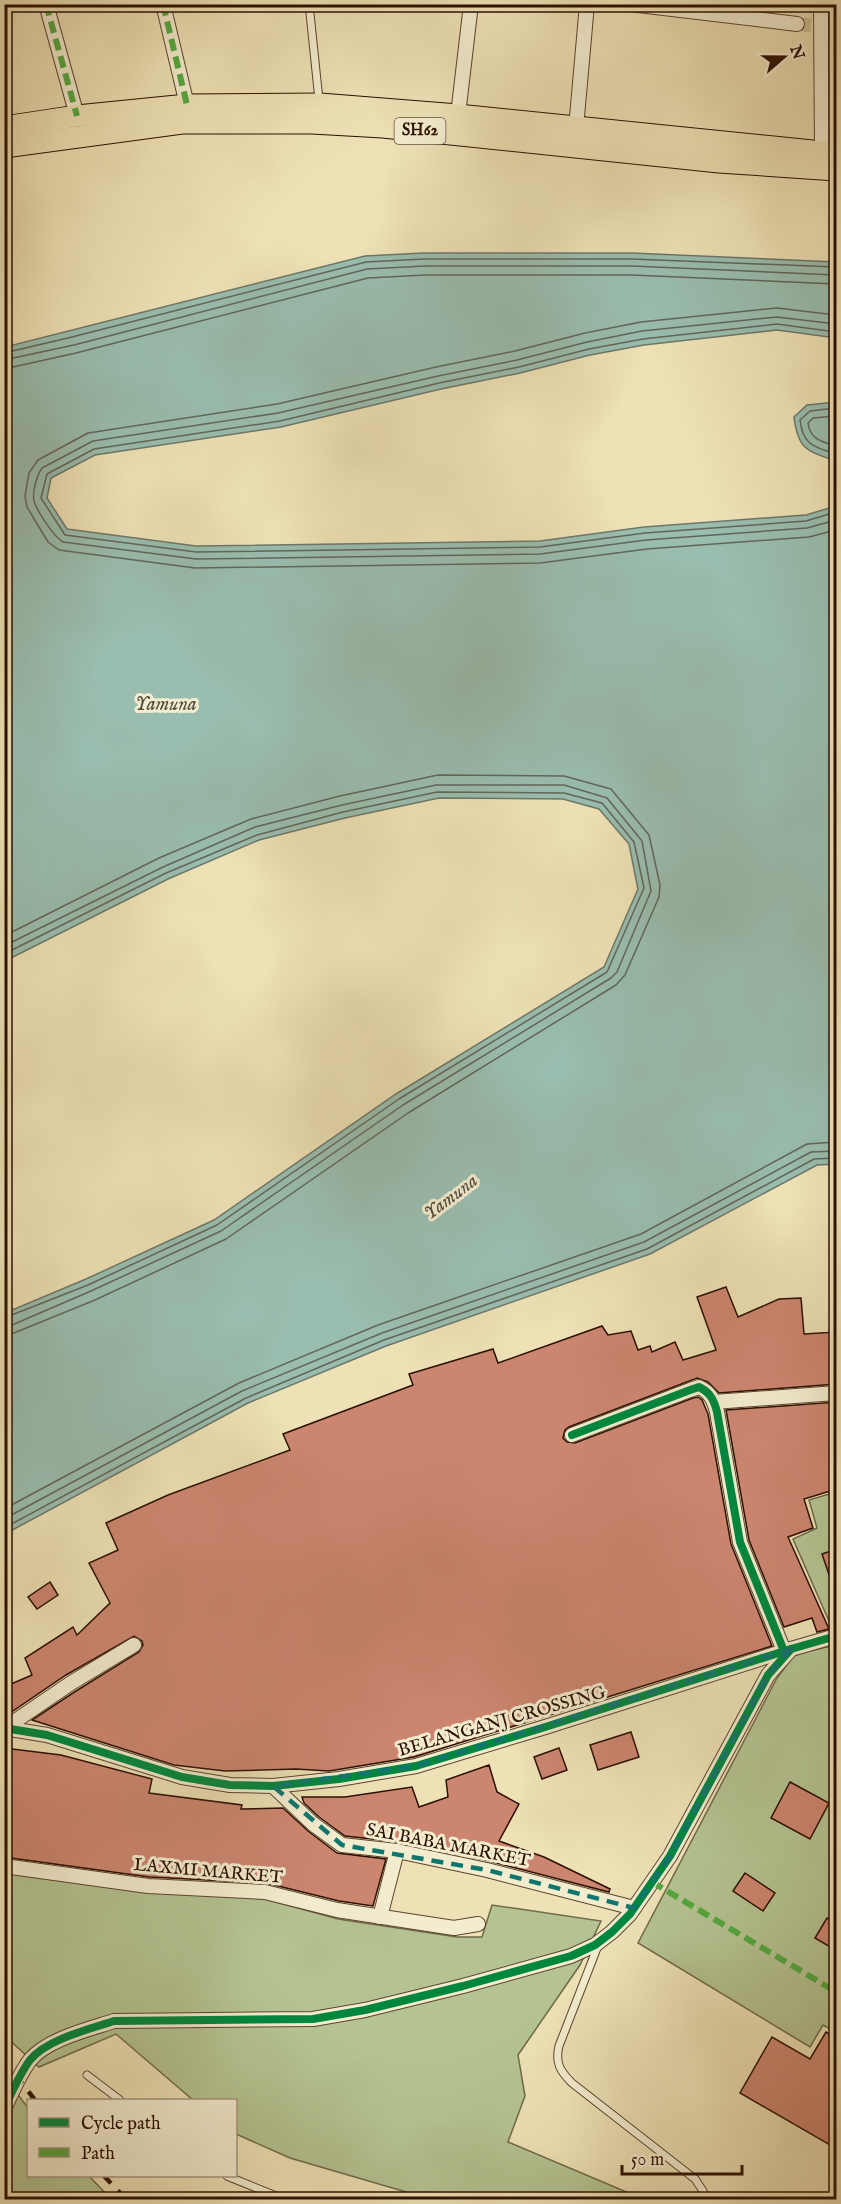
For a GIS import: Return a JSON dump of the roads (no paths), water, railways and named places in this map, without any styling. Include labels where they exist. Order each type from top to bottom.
[{"type":"main road","name":"SH62","points":[[4,127],[77,116],[187,105],[319,114],[458,115],[829,152]]},
{"type":"main road","name":"SH62","points":[[4,147],[182,123],[319,114],[383,127],[718,162],[837,170]]},
{"type":"street","points":[[46,4],[77,116]]},
{"type":"street","points":[[163,4],[187,105]]},
{"type":"street","points":[[458,115],[471,4]]},
{"type":"street","points":[[576,128],[587,4]]},
{"type":"street","points":[[630,4],[797,24]]},
{"type":"street","points":[[827,4],[821,11],[829,152]]},
{"type":"street","points":[[4,2109],[17,2079],[32,2058],[48,2046],[114,2021],[301,2019],[335,2016],[463,1986],[571,1956],[586,1950],[612,1932],[634,1908],[670,1856],[768,1675],[788,1650],[740,1542],[714,1401],[707,1391],[699,1387],[572,1435]]},
{"type":"street","points":[[714,1401],[837,1393]]},
{"type":"street","name":"BELANGANJ CROSSING","points":[[5,1728],[47,1735],[182,1777],[230,1785],[273,1786],[339,1779],[416,1766],[837,1636]]},
{"type":"street","points":[[5,1728],[71,1683],[134,1645]]},
{"type":"street","name":"SAI BABA MARKET","points":[[273,1786],[313,1824],[342,1845],[397,1851],[487,1870],[634,1908]]},
{"type":"street","points":[[380,1917],[397,1851]]},
{"type":"street","name":"LAXMI MARKET","points":[[4,1866],[148,1886],[265,1892],[337,1910],[454,1928],[478,1924]]},
{"type":"lane","points":[[309,4],[319,114]]},
{"type":"lane","points":[[600,1941],[559,2046],[556,2058],[561,2072],[695,2179],[706,2199]]},
{"type":"lane","points":[[87,2075],[119,2099]]},
{"type":"lane","points":[[232,2177],[286,2199]]},
{"type":"water","name":"Yamuna","points":[[424,253],[632,253],[836,262],[836,338],[777,330],[644,345],[590,355],[281,427],[95,455],[51,478],[47,498],[67,529],[196,546],[540,541],[644,527],[806,515],[836,506],[836,1164],[817,1165],[650,1254],[386,1346],[248,1403],[5,1534],[5,1313],[86,1279],[214,1220],[396,1094],[604,967],[638,889],[629,844],[599,809],[563,799],[439,798],[345,818],[259,840],[168,879],[5,961],[5,347],[365,256]]},
{"type":"water","points":[[836,402],[836,461],[818,455],[801,443],[794,417],[807,405]]},
{"type":"tunnel","points":[[797,24],[821,26]]},
{"type":"railway","points":[[4,2060],[34,2099]]},
{"type":"railway","points":[[105,2177],[127,2200]]}]
